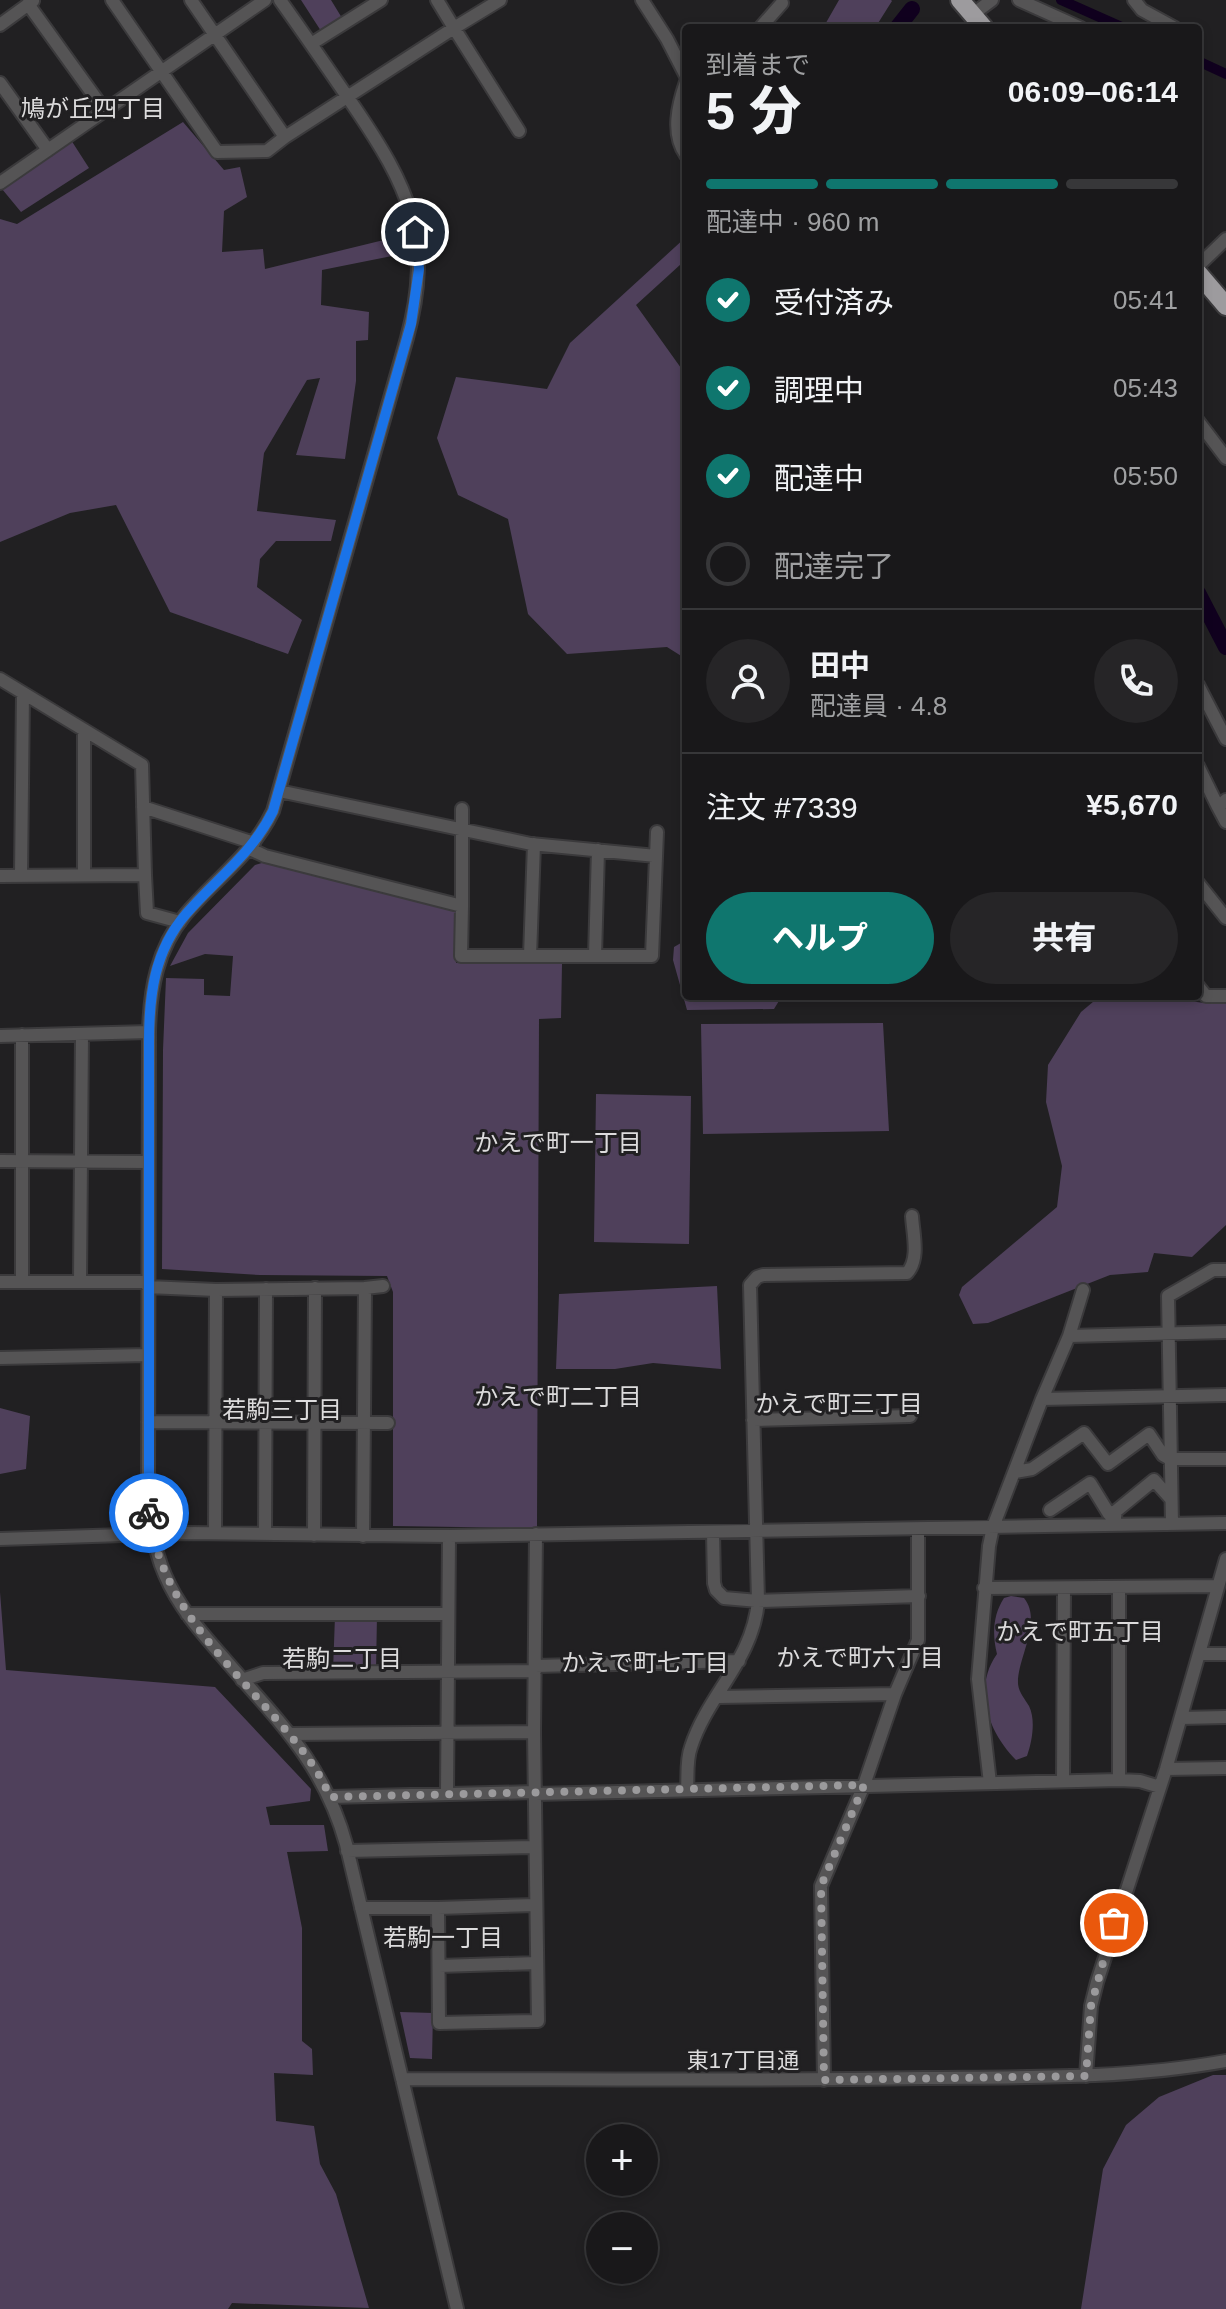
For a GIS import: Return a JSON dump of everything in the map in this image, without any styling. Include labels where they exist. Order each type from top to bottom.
[{"type":"highway","points":[[1202,278],[1226,306]]},
{"type":"street","points":[[112,0],[217,152],[267,151],[347,96],[500,0]]},
{"type":"street","points":[[191,0],[285,137]]},
{"type":"street","points":[[0,183],[265,0]]},
{"type":"street","points":[[280,0],[381,145],[403,186],[415,232],[418,289],[407,338],[279,791],[266,825],[252,846],[180,922],[161,955],[153,980],[149,1032],[148,1503],[164,1574],[187,1614],[290,1734],[330,1797],[347,1851],[457,2309]]},
{"type":"street","points":[[311,44],[381,0]]},
{"type":"street","points":[[437,0],[519,131]]},
{"type":"street","points":[[642,0],[667,39],[682,71]]},
{"type":"street","points":[[972,14],[992,0]]},
{"type":"street","points":[[1019,0],[1072,24]]},
{"type":"street","points":[[1134,0],[1142,10],[1168,24]]},
{"type":"street","points":[[763,24],[781,1]]},
{"type":"street","points":[[0,25],[32,2],[105,111]]},
{"type":"street","points":[[0,83],[48,150]]},
{"type":"street","points":[[682,97],[677,137],[682,147]]},
{"type":"street","points":[[1202,262],[1226,239]]},
{"type":"street","points":[[1202,426],[1226,458]]},
{"type":"street","points":[[0,679],[142,765],[147,913],[180,922]]},
{"type":"street","points":[[21,876],[23,693]]},
{"type":"street","points":[[1202,693],[1226,739]]},
{"type":"street","points":[[84,730],[84,875]]},
{"type":"street","points":[[1202,772],[1222,803],[1226,822]]},
{"type":"street","points":[[279,791],[534,844],[656,856]]},
{"type":"street","points":[[143,807],[252,846],[265,856],[462,906]]},
{"type":"street","points":[[462,809],[461,956],[652,956],[657,832]]},
{"type":"street","points":[[530,956],[534,844]]},
{"type":"street","points":[[595,956],[598,850]]},
{"type":"street","points":[[0,876],[145,875]]},
{"type":"street","points":[[1202,888],[1226,918]]},
{"type":"street","points":[[1202,991],[1206,996],[1226,996]]},
{"type":"street","points":[[0,1036],[149,1032]]},
{"type":"street","points":[[80,1281],[82,1034]]},
{"type":"street","points":[[22,1035],[22,1281]]},
{"type":"street","points":[[0,1161],[148,1162]]},
{"type":"street","points":[[687,1790],[691,1746],[754,1631],[758,1601],[749,1298],[752,1280],[763,1275],[907,1273],[912,1268],[914,1257],[912,1216]]},
{"type":"street","points":[[1172,1524],[1168,1296],[1213,1270],[1226,1270]]},
{"type":"street","points":[[0,1282],[80,1281],[216,1290],[383,1286]]},
{"type":"street","points":[[314,1535],[315,1288]]},
{"type":"street","points":[[363,1536],[365,1288]]},
{"type":"street","points":[[265,1534],[266,1289]]},
{"type":"street","points":[[215,1533],[216,1290]]},
{"type":"street","points":[[990,1783],[978,1679],[984,1588],[993,1527],[1069,1336],[1083,1290]]},
{"type":"street","points":[[1069,1336],[1226,1332]]},
{"type":"street","points":[[0,1358],[148,1355]]},
{"type":"street","points":[[1042,1399],[1226,1395]]},
{"type":"street","points":[[753,1420],[910,1416]]},
{"type":"street","points":[[148,1422],[388,1423]]},
{"type":"street","points":[[1015,1472],[1032,1469],[1084,1433],[1108,1464]]},
{"type":"street","points":[[1050,1510],[1090,1483],[1108,1464],[1149,1434],[1163,1455],[1170,1459],[1226,1459]]},
{"type":"street","points":[[1115,1518],[1154,1480],[1171,1499]]},
{"type":"street","points":[[1090,1483],[1109,1514],[1115,1518]]},
{"type":"street","points":[[0,1539],[215,1533],[449,1536],[918,1529],[1115,1518],[1172,1524],[1226,1523]]},
{"type":"street","points":[[824,2080],[821,1886],[864,1785],[895,1694],[918,1640],[918,1529]]},
{"type":"street","points":[[713,1532],[716,1590],[724,1598],[758,1601],[919,1596]]},
{"type":"street","points":[[438,1908],[439,2023],[538,2021],[534,1732],[536,1534]]},
{"type":"street","points":[[447,1793],[449,1536]]},
{"type":"street","points":[[1086,2076],[1091,2006],[1097,1982],[1166,1769],[1220,1591],[1226,1559]]},
{"type":"street","points":[[984,1588],[1220,1591]]},
{"type":"street","points":[[1063,1781],[1064,1588]]},
{"type":"street","points":[[1119,1588],[1119,1780]]},
{"type":"street","points":[[187,1614],[448,1614]]},
{"type":"street","points":[[1199,1654],[1226,1654]]},
{"type":"street","points":[[242,1680],[263,1673],[447,1672],[739,1661]]},
{"type":"street","points":[[718,1697],[895,1694]]},
{"type":"street","points":[[1181,1718],[1226,1717]]},
{"type":"street","points":[[290,1734],[534,1732]]},
{"type":"street","points":[[1166,1769],[1226,1768]]},
{"type":"street","points":[[330,1797],[1119,1780],[1140,1781],[1160,1787]]},
{"type":"street","points":[[347,1851],[535,1847]]},
{"type":"street","points":[[361,1908],[536,1905]]},
{"type":"street","points":[[439,1966],[537,1963]]},
{"type":"street","name":"東17丁目通","points":[[402,2079],[824,2080],[1086,2076],[1170,2071],[1226,2061]]},
{"type":"shaded area","points":[[301,0],[331,0],[342,18],[321,31]]},
{"type":"shaded area","points":[[839,0],[892,1],[878,24],[825,24]]},
{"type":"shaded area","points":[[183,122],[224,170],[240,167],[247,197],[224,211],[222,252],[263,249],[265,269],[392,238],[397,255],[322,270],[321,305],[369,312],[368,340],[356,341],[356,381],[345,459],[296,455],[320,378],[307,380],[264,453],[257,511],[336,520],[331,541],[276,541],[260,559],[257,587],[302,620],[288,654],[170,612],[116,505],[70,513],[0,542],[0,219],[17,224]]},
{"type":"shaded area","points":[[71,140],[89,168],[21,212],[2,189]]},
{"type":"shaded area","points":[[682,241],[682,265],[636,305],[682,369],[682,656],[667,647],[567,654],[528,614],[508,519],[458,495],[437,438],[456,377],[547,389],[570,343]]},
{"type":"shaded area","points":[[265,862],[457,909],[456,963],[562,964],[561,1018],[539,1019],[537,1528],[393,1526],[393,1292],[387,1276],[260,1275],[162,1269],[166,978],[204,979],[204,995],[230,996],[233,956],[205,954],[170,966],[188,933],[255,865]]},
{"type":"shaded area","points":[[682,942],[682,992],[673,960],[674,947]]},
{"type":"shaded area","points":[[684,1000],[780,1000],[774,1009],[687,1010]]},
{"type":"shaded area","points":[[1095,1000],[1226,1002],[1226,1225],[1192,1257],[1154,1253],[1148,1272],[1110,1275],[988,1323],[973,1324],[959,1295],[962,1287],[1057,1207],[1062,1166],[1046,1102],[1048,1065],[1081,1012]]},
{"type":"shaded area","points":[[883,1023],[889,1131],[703,1134],[701,1024]]},
{"type":"shaded area","points":[[596,1094],[691,1096],[689,1244],[594,1242]]},
{"type":"shaded area","points":[[717,1286],[721,1369],[653,1363],[615,1369],[556,1369],[559,1294]]},
{"type":"shaded area","points":[[0,1408],[30,1416],[26,1469],[0,1474]]},
{"type":"shaded area","points":[[0,1592],[6,1670],[215,1687],[311,1789],[310,1801],[266,1807],[270,1825],[324,1825],[328,1851],[287,1852],[302,1928],[302,2041],[312,2049],[313,2075],[274,2073],[276,2121],[314,2126],[320,2164],[336,2194],[369,2308],[232,2303],[228,2309],[0,2309]]},
{"type":"shaded area","points":[[1004,1598],[1024,1598],[1031,1618],[1018,1684],[1031,1712],[1032,1731],[1027,1756],[1016,1760],[998,1737],[985,1696],[990,1667],[997,1654],[994,1639],[996,1618]]},
{"type":"shaded area","points":[[377,1615],[376,1671],[333,1671],[335,1616]]},
{"type":"shaded area","points":[[400,2012],[433,2013],[432,2059],[410,2058]]},
{"type":"shaded area","points":[[1213,2075],[1226,2075],[1226,2309],[1081,2309],[1103,2169],[1126,2125],[1159,2097]]},
{"type":"waterway","points":[[1061,0],[1115,24]]},
{"type":"waterway","points":[[900,24],[912,9]]},
{"type":"waterway","points":[[1202,63],[1226,74]]},
{"type":"waterway","points":[[1202,601],[1226,647]]},
{"type":"way so far","points":[[149,1513],[164,1574],[187,1614],[296,1741],[330,1797],[864,1785],[821,1886],[824,2080],[1086,2076],[1091,2006],[1114,1923]]},
{"type":"district","name":"鳩が丘四丁目","points":[[93,108]]},
{"type":"district","name":"かえで町一丁目","points":[[558,1142]]},
{"type":"district","name":"かえで町二丁目","points":[[558,1396]]},
{"type":"district","name":"かえで町三丁目","points":[[839,1403]]},
{"type":"district","name":"若駒三丁目","points":[[282,1409]]},
{"type":"district","name":"かえで町五丁目","points":[[1080,1631]]},
{"type":"district","name":"かえで町六丁目","points":[[860,1657]]},
{"type":"district","name":"若駒二丁目","points":[[342,1658]]},
{"type":"district","name":"かえで町七丁目","points":[[645,1662]]},
{"type":"district","name":"若駒一丁目","points":[[443,1937]]},
{"type":"route","points":[[149,1513],[149,1009],[153,980],[161,955],[176,927],[250,849],[273,811],[411,324],[419,269],[415,232]]}]
